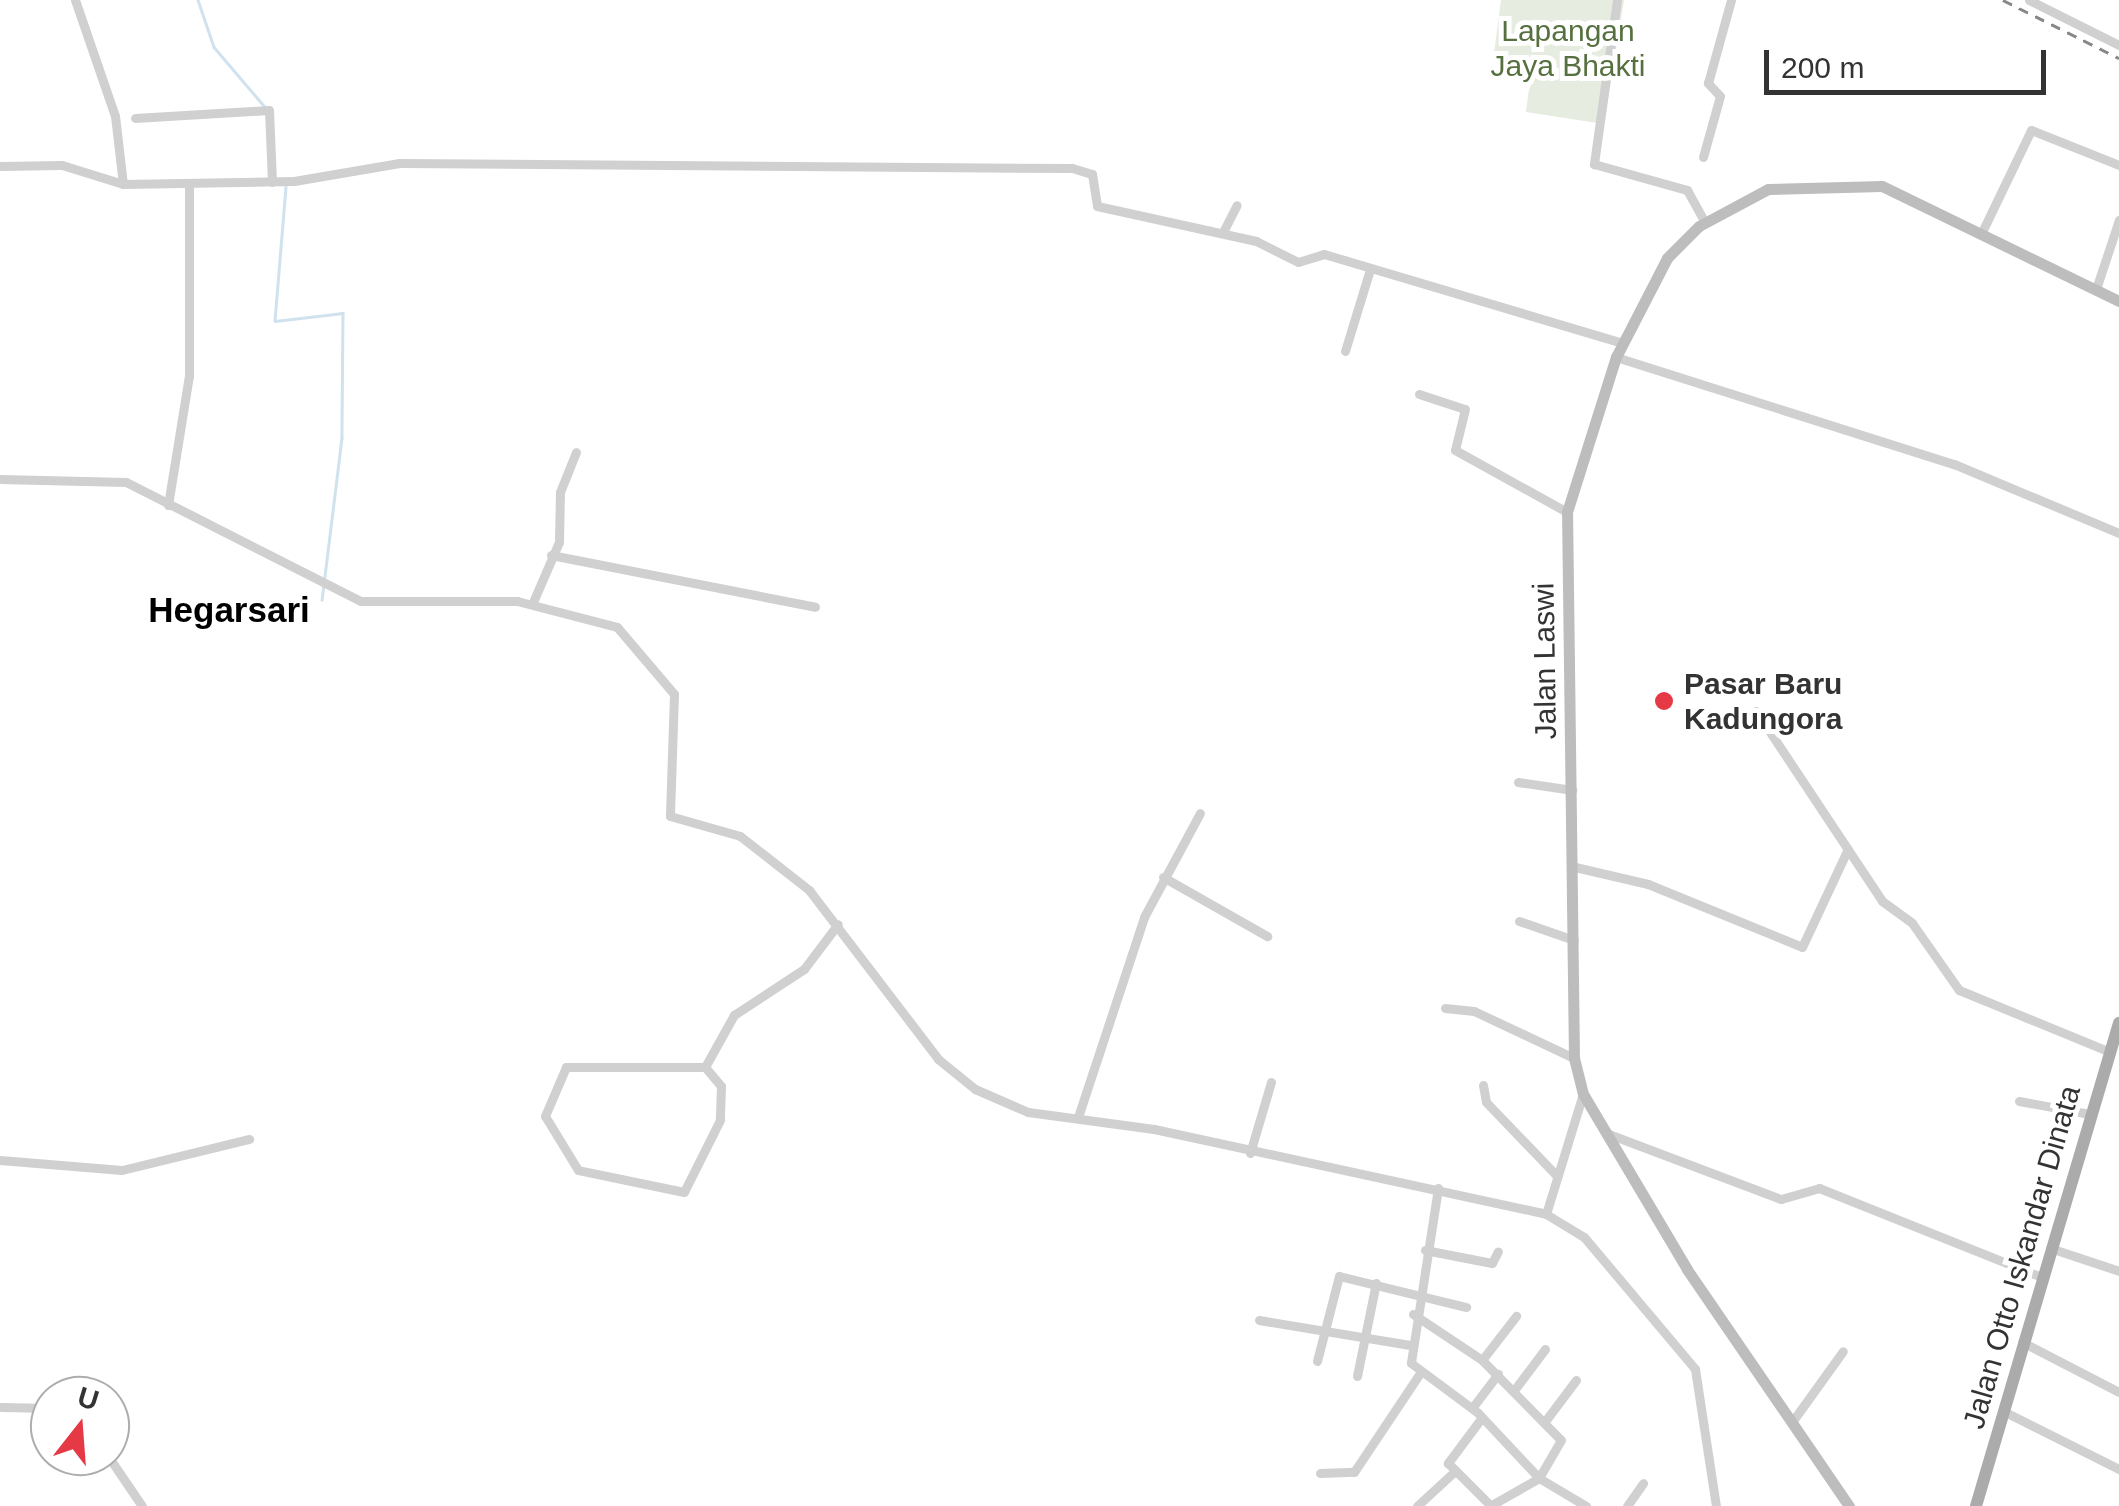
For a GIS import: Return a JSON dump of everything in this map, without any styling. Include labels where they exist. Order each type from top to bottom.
[{"type":"main road","name":"Jalan Otto Iskandar Dinata","points":[[1976,1506],[2060,1210],[2112,1058],[2119,1023]]},
{"type":"street","points":[[75,0],[115,116],[123,184]]},
{"type":"street","points":[[1616,0],[1594,164],[1687,190],[1705,222]]},
{"type":"street","points":[[1703,157],[1720,96],[1708,83],[1731,0]]},
{"type":"street","points":[[2029,0],[2119,44]]},
{"type":"street","points":[[135,118],[270,110],[274,182]]},
{"type":"street","points":[[1982,232],[2031,130],[2119,165]]},
{"type":"street","points":[[0,166],[62,165],[123,184],[188,186],[294,181],[399,162],[1072,168],[1092,174],[1097,206],[1223,232],[1298,262],[1324,254],[1622,343]]},
{"type":"street","name":"Jalan Laswi","points":[[1849,1506],[1583,1094],[1574,1058],[1576,866],[1566,512],[1616,356],[1667,258],[1705,222],[1768,189],[1821,181],[1882,186],[2119,301]]},
{"type":"street","points":[[168,505],[189,376],[188,186]]},
{"type":"street","points":[[1223,232],[1236,206]]},
{"type":"street","points":[[2096,289],[2119,220]]},
{"type":"street","points":[[1344,351],[1370,269]]},
{"type":"street","points":[[1616,356],[1954,464],[2119,534]]},
{"type":"street","points":[[1419,394],[1464,410],[1454,450],[1566,512]]},
{"type":"street","points":[[533,602],[551,555],[576,452]]},
{"type":"street","points":[[0,479],[126,482],[361,601],[533,602],[591,614],[644,650],[677,711],[670,816],[740,836],[838,924],[938,1058],[975,1089],[1028,1112],[1078,1117],[1250,1154],[1438,1188],[1546,1214],[1584,1237],[1695,1369],[1716,1506]]},
{"type":"street","points":[[551,555],[815,608]]},
{"type":"street","points":[[1756,711],[1848,849],[1970,999],[2112,1058]]},
{"type":"street","points":[[1518,782],[1572,790]]},
{"type":"street","points":[[1078,1117],[1114,992],[1163,877],[1200,813]]},
{"type":"street","points":[[1576,866],[1648,884],[1802,947],[1848,849]]},
{"type":"street","points":[[1163,877],[1267,936]]},
{"type":"street","points":[[1519,921],[1574,940]]},
{"type":"street","points":[[705,1067],[734,1015],[804,969],[838,924]]},
{"type":"street","points":[[1445,1008],[1474,1011],[1574,1058]]},
{"type":"street","points":[[566,1067],[705,1067],[721,1086],[720,1120],[684,1192],[578,1170],[545,1116],[566,1067]]},
{"type":"street","points":[[1250,1154],[1271,1082]]},
{"type":"street","points":[[1483,1085],[1486,1102],[1556,1176]]},
{"type":"street","points":[[1546,1214],[1583,1094]]},
{"type":"street","points":[[2019,1101],[2090,1114]]},
{"type":"street","points":[[1606,1132],[1781,1199],[1819,1188],[2041,1277]]},
{"type":"street","points":[[0,1160],[122,1170],[249,1139]]},
{"type":"street","points":[[1438,1188],[1413,1314],[1410,1345],[1420,1373],[1472,1408],[1538,1478],[1586,1506]]},
{"type":"street","points":[[2050,1248],[2119,1271]]},
{"type":"street","points":[[1426,1250],[1492,1263],[1498,1251]]},
{"type":"street","points":[[1318,1361],[1339,1276],[1418,1291],[1466,1307]]},
{"type":"street","points":[[1357,1376],[1376,1283]]},
{"type":"street","points":[[1413,1314],[1482,1360],[1515,1389],[1546,1420],[1561,1446],[1538,1478],[1490,1506],[1455,1471],[1450,1450],[1480,1420]]},
{"type":"street","points":[[1482,1360],[1516,1316]]},
{"type":"street","points":[[1259,1320],[1410,1345]]},
{"type":"street","points":[[2022,1342],[2119,1392]]},
{"type":"street","points":[[1515,1389],[1545,1349]]},
{"type":"street","points":[[1792,1422],[1844,1350]]},
{"type":"street","points":[[1320,1473],[1354,1472],[1420,1373]]},
{"type":"street","points":[[1472,1408],[1498,1374]]},
{"type":"street","points":[[1546,1420],[1576,1380]]},
{"type":"street","points":[[0,1407],[30,1408]]},
{"type":"street","points":[[2003,1411],[2119,1469]]},
{"type":"street","points":[[1418,1506],[1455,1471]]},
{"type":"street","points":[[122,1476],[142,1506]]},
{"type":"street","points":[[1627,1506],[1643,1483]]},
{"type":"green space","name":"Lapangan Jaya Bhakti","points":[[1501,0],[1624,0],[1604,124],[1526,112],[1530,80],[1493,61]]},
{"type":"waterway","points":[[198,0],[214,47],[265,107]]},
{"type":"waterway","points":[[286,187],[275,321],[343,313],[342,438],[322,600]]},
{"type":"railway","points":[[2003,0],[2119,58]]},
{"type":"place","name":"Pasar Baru Kadungora","points":[[1664,701]]},
{"type":"district","name":"Hegarsari","points":[[229,610]]}]
